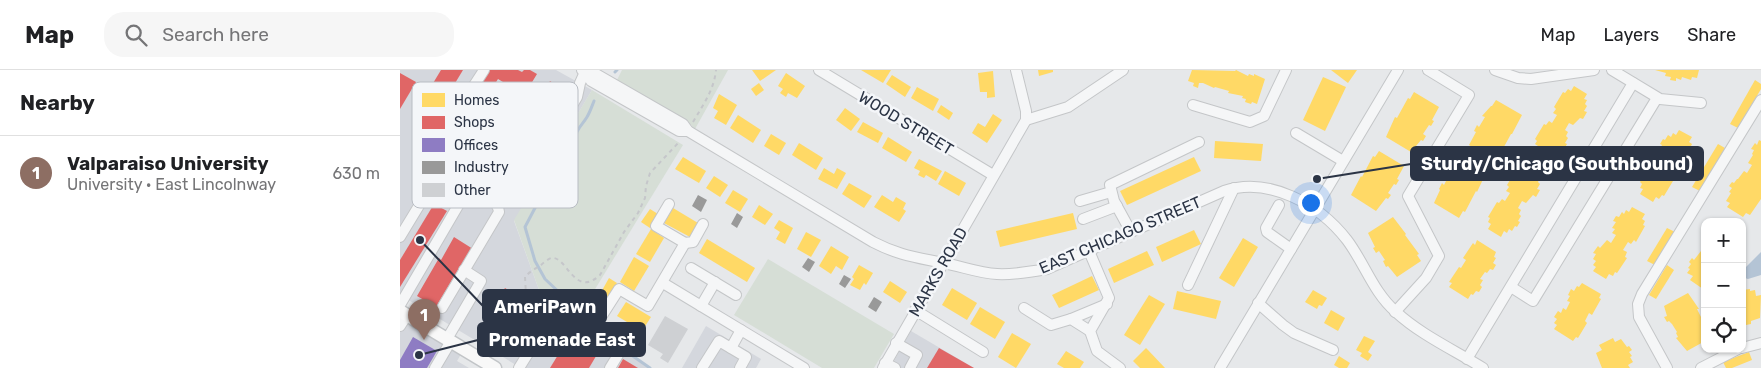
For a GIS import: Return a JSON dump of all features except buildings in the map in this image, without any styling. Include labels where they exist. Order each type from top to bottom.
[{"type":"main road","points":[[402,304],[449,340],[488,362]]},
{"type":"street","points":[[476,82],[484,70]]},
{"type":"street","name":"WOOD STREET","points":[[819,70],[994,175]]},
{"type":"street","points":[[1016,70],[1026,111],[1026,120],[1068,107],[1123,70]]},
{"type":"street","points":[[1193,105],[1250,122],[1264,116],[1286,70]]},
{"type":"street","points":[[1220,368],[1398,70]]},
{"type":"street","points":[[1395,312],[1426,278],[1439,256],[1408,196],[1469,95],[1428,70]]},
{"type":"street","points":[[1495,70],[1509,73],[1518,78],[1531,79],[1594,70]]},
{"type":"street","points":[[1612,70],[1657,98],[1702,104]]},
{"type":"street","points":[[578,90],[584,71]]},
{"type":"street","name":"EAST CHICAGO STREET","points":[[584,71],[596,74],[683,124],[688,131],[891,251],[906,256],[996,274],[1026,273],[1048,269],[1234,188],[1259,186],[1275,190],[1314,209],[1340,232],[1348,241],[1376,290],[1395,312],[1410,324],[1483,368]]},
{"type":"street","points":[[1467,359],[1634,83]]},
{"type":"street","points":[[1510,287],[1533,301],[1657,98]]},
{"type":"street","points":[[1666,368],[1639,317],[1638,304],[1642,294],[1761,100]]},
{"type":"street","name":"MARKS ROAD","points":[[884,365],[1026,120]]},
{"type":"street","points":[[1296,132],[1343,161]]},
{"type":"street","points":[[1131,232],[1117,206],[1110,185],[1199,142]]},
{"type":"street","points":[[1188,285],[1234,188]]},
{"type":"street","points":[[1080,201],[1111,192]]},
{"type":"street","points":[[669,204],[656,226],[685,244]]},
{"type":"street","points":[[1279,205],[1266,228],[1267,232],[1291,249]]},
{"type":"street","points":[[1083,219],[1117,206]]},
{"type":"street","points":[[400,237],[418,208]]},
{"type":"street","points":[[400,326],[402,304],[457,208]]},
{"type":"street","points":[[442,308],[499,212],[498,208]]},
{"type":"street","points":[[603,314],[620,289],[648,306],[685,244],[693,242],[703,224]]},
{"type":"street","points":[[1089,251],[1109,298],[1090,332]]},
{"type":"street","points":[[691,268],[736,295]]},
{"type":"street","points":[[435,368],[481,281],[464,270]]},
{"type":"street","points":[[701,306],[715,282]]},
{"type":"street","points":[[662,283],[804,368]]},
{"type":"street","points":[[1258,303],[1282,325],[1294,333],[1333,350]]},
{"type":"street","points":[[1024,308],[1051,325],[1107,304]]},
{"type":"street","points":[[916,310],[983,352]]},
{"type":"street","points":[[1071,319],[1090,332],[1097,351],[1120,368]]},
{"type":"street","points":[[731,348],[741,330]]},
{"type":"street","points":[[519,368],[537,339]]},
{"type":"street","points":[[702,368],[719,341],[746,357],[740,368]]},
{"type":"street","points":[[896,343],[916,355],[910,368]]},
{"type":"street","points":[[1746,347],[1761,343]]},
{"type":"street","points":[[1702,368],[1730,353]]},
{"type":"street","points":[[610,368],[618,355]]},
{"type":"street","points":[[884,365],[895,368]]},
{"type":"path","points":[[488,362],[526,295],[525,277],[528,273],[550,258],[561,262],[575,279],[580,282],[595,279],[605,267],[616,246],[638,213],[645,198],[650,173],[688,131],[708,97],[714,83],[716,70]]},
{"type":"shaded area","points":[[400,70],[556,70],[578,82],[412,82],[412,208],[522,208],[514,221],[543,301],[651,368],[521,368],[400,295]]},
{"type":"shaded area","points":[[622,70],[728,70],[695,129],[687,121],[617,80]]},
{"type":"shaded area","points":[[578,82],[592,90],[578,114]]},
{"type":"shaded area","points":[[592,90],[683,145],[575,322],[543,301],[514,220],[521,208],[578,208],[578,113]]},
{"type":"shaded area","points":[[768,259],[894,334],[874,368],[822,368],[734,315]]},
{"type":"shaded area","points":[[400,311],[464,349],[457,361],[469,368],[400,368]]},
{"type":"shaded area","points":[[706,326],[761,359],[756,368],[682,368]]},
{"type":"shaded area","points":[[911,331],[974,368],[890,368]]},
{"type":"water","points":[[1761,252],[1761,275],[1746,278],[1746,267]]},
{"type":"waterway","points":[[578,130],[594,101]]},
{"type":"waterway","points":[[535,208],[525,227],[535,261],[545,279],[596,327],[650,368]]},
{"type":"place","name":"Sturdy/Chicago (Southbound)","points":[[1317,179]]},
{"type":"place","name":"AmeriPawn","points":[[420,240]]},
{"type":"place","name":"Valparaiso University","points":[[424,340]]},
{"type":"place","name":"Promenade East","points":[[419,355]]}]
